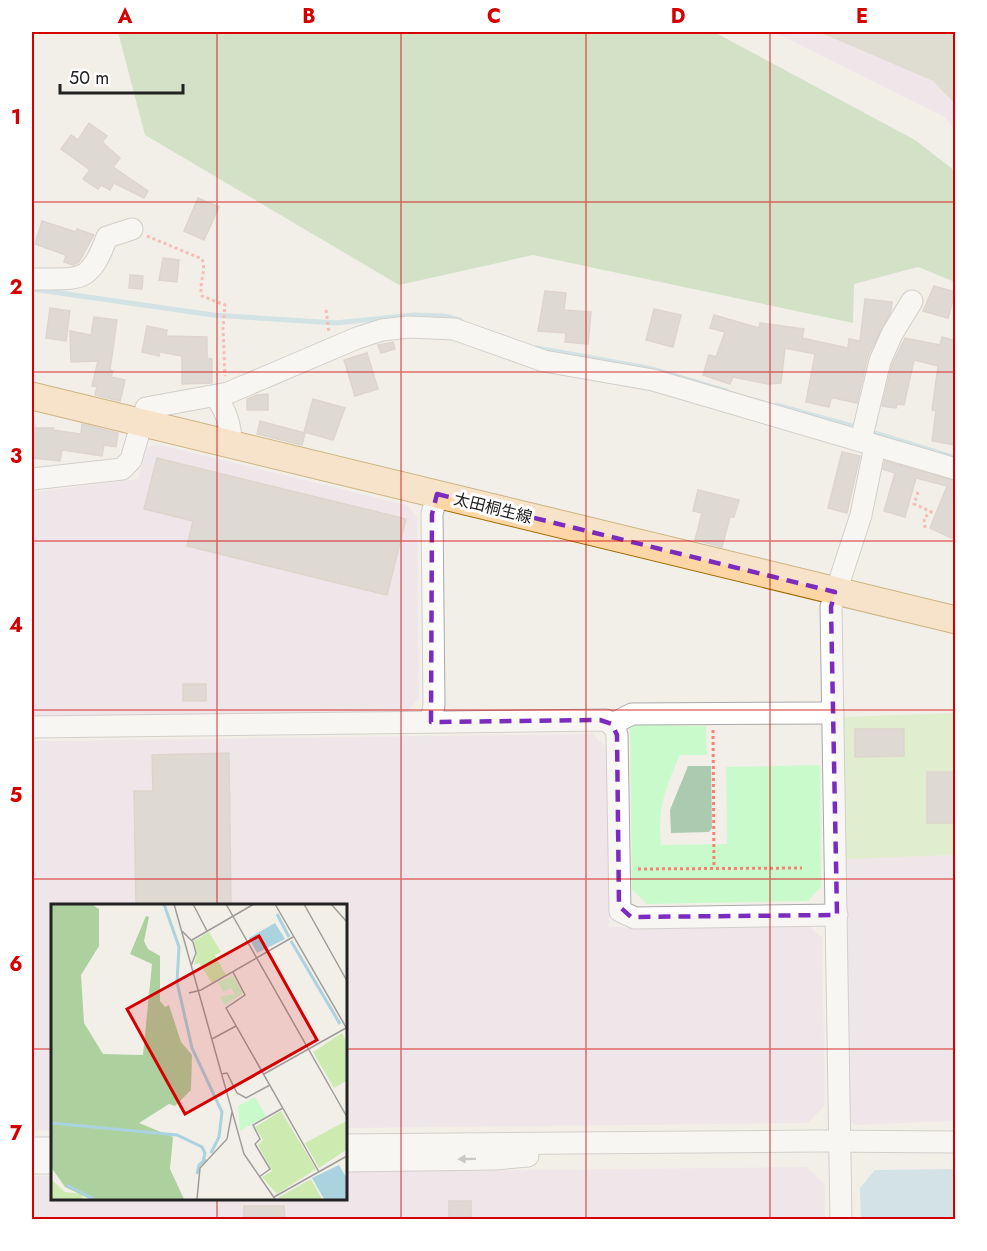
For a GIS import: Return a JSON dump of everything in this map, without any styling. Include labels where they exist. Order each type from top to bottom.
[{"type":"main road","name":"太田桐生線","points":[[32,396],[956,620]]},
{"type":"street","points":[[32,279],[69,279],[85,275],[93,268],[107,237],[132,229]]},
{"type":"street","points":[[841,1220],[831,608],[861,515],[866,436],[880,361],[892,334],[912,301]]},
{"type":"street","points":[[32,479],[122,469],[131,460],[146,408],[221,394],[374,333],[408,327],[454,329],[544,361],[653,380],[866,436],[956,469]]},
{"type":"street","points":[[221,394],[230,426],[231,443]]},
{"type":"street","points":[[431,722],[434,705],[432,514],[437,494]]},
{"type":"street","points":[[32,727],[600,720],[612,724],[632,714],[833,713]]},
{"type":"street","points":[[612,724],[617,735],[620,911],[631,917],[837,915]]},
{"type":"street","points":[[346,1145],[956,1142]]},
{"type":"street","points":[[346,1161],[495,1159],[574,1152],[817,1149],[840,1143]]},
{"type":"street","points":[[32,1148],[51,1148]]},
{"type":"street","points":[[32,1163],[51,1163]]},
{"type":"path","points":[[132,229],[202,259],[205,268],[200,288],[202,296],[225,305],[221,394]]},
{"type":"path","points":[[326,310],[328,330]]},
{"type":"path","points":[[918,492],[914,504],[933,512],[924,518],[925,528]]},
{"type":"path","points":[[713,713],[714,868]]},
{"type":"path","points":[[618,870],[802,868]]},
{"type":"highlighted area","points":[[437,494],[835,592],[831,607],[837,915],[631,917],[619,906],[617,735],[612,724],[600,720],[431,722],[432,514]]},
{"type":"shaded area","points":[[774,32],[955,32],[955,131],[945,117]]},
{"type":"shaded area","points":[[819,32],[955,32],[955,104],[933,81]]},
{"type":"shaded area","points":[[156,444],[407,505],[417,517],[419,698],[406,713],[32,718],[32,492],[138,479],[147,448]]},
{"type":"shaded area","points":[[593,734],[607,748],[609,927],[808,925],[822,938],[825,1105],[808,1123],[346,1128],[346,904],[51,904],[51,1130],[32,1131],[32,741]]},
{"type":"shaded area","points":[[955,855],[955,1121],[855,1125],[847,1119],[842,859]]},
{"type":"shaded area","points":[[807,1167],[825,1185],[825,1219],[32,1219],[32,1176],[51,1176],[51,1200],[346,1200],[346,1172]]},
{"type":"green space","points":[[118,32],[714,32],[915,140],[955,171],[955,282],[918,267],[854,284],[853,323],[533,255],[399,285],[145,135]]},
{"type":"green space","points":[[955,713],[955,855],[842,859],[840,717]]},
{"type":"green space","points":[[630,725],[706,726],[707,755],[680,755],[670,778],[661,809],[661,845],[727,844],[726,767],[820,765],[821,887],[808,901],[647,904],[632,890]]},
{"type":"green space","points":[[688,766],[711,766],[712,828],[709,832],[671,833],[670,810]]},
{"type":"water","points":[[955,1169],[955,1219],[861,1219],[860,1188],[875,1170]]},
{"type":"building","points":[[89,123],[107,136],[102,142],[120,158],[113,167],[148,191],[144,198],[114,183],[110,190],[101,185],[98,189],[83,179],[90,170],[61,149],[71,135],[78,140]]},
{"type":"building","points":[[198,198],[219,207],[204,240],[184,231]]},
{"type":"building","points":[[42,221],[94,235],[79,262],[73,265],[64,262],[66,255],[35,244]]},
{"type":"building","points":[[163,258],[179,260],[177,282],[159,280]]},
{"type":"building","points":[[130,275],[143,276],[142,289],[129,288]]},
{"type":"building","points":[[934,286],[955,292],[948,318],[923,311]]},
{"type":"building","points":[[545,291],[566,293],[564,310],[591,312],[588,344],[565,342],[566,333],[538,331]]},
{"type":"building","points":[[865,299],[892,302],[891,311],[868,356],[857,403],[834,398],[831,399],[829,407],[806,402],[815,354],[785,348],[781,383],[768,384],[733,377],[730,384],[703,375],[709,355],[716,357],[725,332],[710,328],[714,315],[759,328],[760,323],[804,329],[802,338],[848,348],[849,339],[860,341]]},
{"type":"building","points":[[50,308],[70,311],[66,341],[46,338]]},
{"type":"building","points":[[654,309],[681,315],[673,347],[646,340]]},
{"type":"building","points":[[94,317],[117,320],[110,370],[113,371],[111,377],[125,380],[120,401],[95,395],[97,387],[92,386],[98,361],[71,362],[70,331],[91,335]]},
{"type":"building","points":[[147,326],[167,330],[166,336],[207,337],[207,358],[212,359],[212,383],[182,384],[182,356],[160,352],[159,356],[142,352]]},
{"type":"building","points":[[942,337],[956,341],[956,445],[932,441],[936,411],[932,410],[938,366],[914,360],[904,405],[897,404],[896,408],[882,406],[892,365],[905,338],[940,345]]},
{"type":"building","points":[[393,342],[395,349],[381,353],[378,345]]},
{"type":"building","points":[[367,353],[378,389],[355,396],[344,360]]},
{"type":"building","points":[[268,394],[268,410],[247,410],[247,399]]},
{"type":"building","points":[[313,399],[345,408],[333,440],[304,432]]},
{"type":"building","points":[[260,421],[305,433],[302,445],[257,434]]},
{"type":"building","points":[[82,424],[118,433],[116,447],[104,445],[102,456],[62,450],[60,461],[32,458],[32,428],[53,428],[53,430],[81,434]]},
{"type":"building","points":[[842,452],[860,456],[847,513],[828,508]]},
{"type":"building","points":[[157,458],[406,519],[387,595],[187,546],[193,521],[144,509]]},
{"type":"building","points":[[885,461],[956,481],[956,540],[930,528],[947,486],[916,478],[905,517],[884,511],[895,473],[883,469]]},
{"type":"building","points":[[698,490],[739,500],[734,517],[730,517],[722,547],[695,540],[702,513],[693,511]]},
{"type":"building","points":[[183,684],[206,684],[206,701],[183,701]]},
{"type":"building","points":[[855,729],[904,729],[904,756],[855,757]]},
{"type":"building","points":[[229,753],[231,904],[136,904],[134,791],[153,791],[152,755]]},
{"type":"building","points":[[927,772],[956,772],[956,823],[927,823]]},
{"type":"building","points":[[449,1201],[471,1201],[471,1220],[449,1220]]},
{"type":"building","points":[[244,1206],[284,1206],[285,1220],[244,1220]]},
{"type":"waterway","points":[[32,289],[213,315],[335,323],[414,315],[444,316],[460,320]]},
{"type":"waterway","points":[[537,348],[648,368],[726,391]]},
{"type":"waterway","points":[[776,405],[859,428]]},
{"type":"waterway","points":[[868,431],[956,458]]}]
